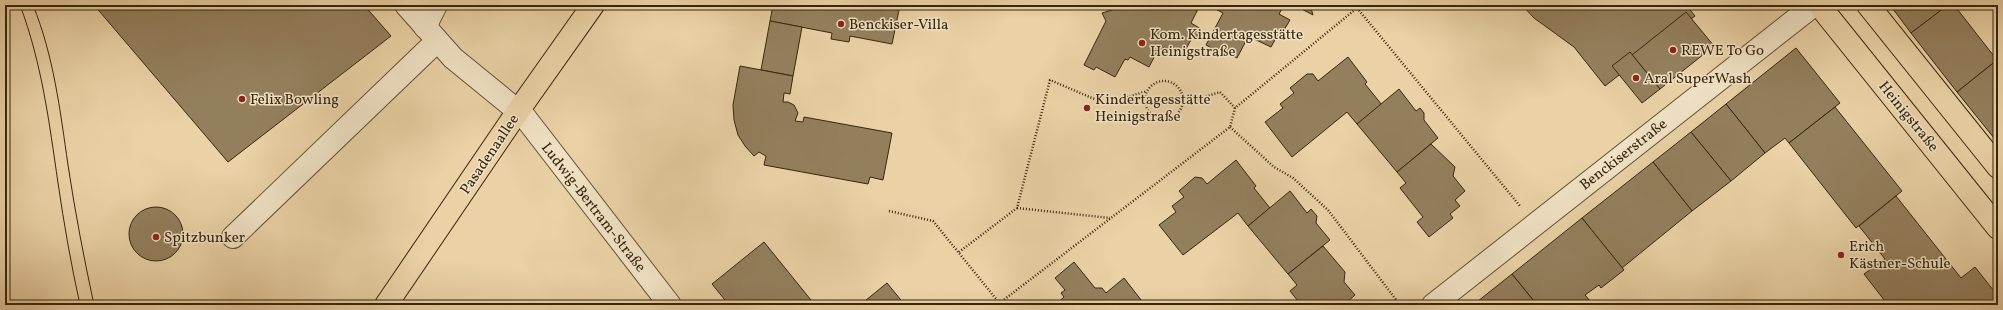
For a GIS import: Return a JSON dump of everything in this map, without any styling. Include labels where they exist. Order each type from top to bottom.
[{"type":"main road","name":"Pasadenaallee","points":[[400,305],[521,114],[593,5]]},
{"type":"main road","name":"Pasadenaallee","points":[[386,305],[521,114],[604,5]]},
{"type":"main road","name":"Heinigstraße","points":[[1819,5],[1998,228]]},
{"type":"main road","points":[[1868,5],[1998,167]]},
{"type":"street","name":"Ludwig-Bertram-Straße","points":[[406,5],[453,58],[521,114],[670,305]]},
{"type":"street","points":[[233,237],[431,34],[436,5]]},
{"type":"street","name":"Benckiserstraße","points":[[1433,305],[1814,5]]},
{"type":"path","points":[[889,211],[933,221],[999,304],[1230,127],[1235,108],[1357,7],[1535,225]]},
{"type":"path","points":[[959,252],[1017,208],[1050,80],[1106,104],[1147,91]]},
{"type":"path","points":[[1162,81],[1174,83],[1182,92],[1184,104],[1177,116],[1171,119],[1157,118],[1147,110],[1145,104],[1147,91],[1151,86],[1162,81]]},
{"type":"path","points":[[1184,104],[1220,92],[1235,108]]},
{"type":"path","points":[[1230,127],[1274,167],[1294,178],[1328,210],[1400,305]]},
{"type":"path","points":[[1017,208],[1110,218]]},
{"type":"building","name":"Felix Bowling","points":[[94,5],[364,5],[391,36],[228,162]]},
{"type":"building","name":"Benckiser-Villa","points":[[773,5],[900,5],[892,44],[850,36],[849,42],[831,39],[832,33],[770,21]]},
{"type":"building","name":"Kom. Kindertagesstätte Heinigstraße","points":[[1114,5],[1200,5],[1191,23],[1201,29],[1195,40],[1192,38],[1182,56],[1164,47],[1162,50],[1159,48],[1149,67],[1130,57],[1128,60],[1125,59],[1115,77],[1096,67],[1094,70],[1084,65],[1106,21],[1102,13],[1112,10]]},
{"type":"building","name":"Kom. Kindertagesstätte Heinigstraße","points":[[1208,5],[1284,5],[1279,14],[1290,20],[1284,30],[1281,29],[1271,47],[1252,38],[1251,41],[1247,39],[1237,58],[1219,48],[1217,51],[1206,45],[1223,13]]},
{"type":"building","name":"Kom. Kindertagesstätte Heinigstraße","points":[[1294,5],[1310,5],[1313,15]]},
{"type":"building","points":[[1522,5],[1686,5],[1695,16],[1605,86],[1574,47],[1534,18]]},
{"type":"building","points":[[1890,5],[1948,5],[1911,33]]},
{"type":"building","points":[[1948,5],[1954,5],[1997,60],[1957,92],[1911,33]]},
{"type":"building","name":"REWE To Go","points":[[1686,12],[1714,46],[1660,89],[1632,55]]},
{"type":"building","points":[[770,21],[802,27],[793,76],[761,70]]},
{"type":"building","points":[[1796,48],[1840,103],[1789,143],[1785,138],[1765,153],[1726,104]]},
{"type":"building","name":"Aral SuperWash","points":[[1630,52],[1660,89],[1642,103],[1612,66]]},
{"type":"building","points":[[1348,57],[1367,82],[1365,84],[1382,105],[1357,124],[1347,112],[1292,157],[1265,122],[1283,108],[1280,104],[1294,93],[1290,88],[1307,74],[1313,74],[1318,81]]},
{"type":"building","points":[[1997,60],[1998,61],[1998,143],[1957,92]]},
{"type":"building","points":[[740,66],[793,76],[790,94],[784,93],[783,102],[788,102],[794,105],[798,113],[795,121],[803,122],[804,117],[892,133],[883,180],[870,177],[868,184],[764,165],[766,156],[759,152],[754,156],[745,146],[738,135],[734,120],[733,105]]},
{"type":"building","points":[[1399,89],[1416,111],[1420,108],[1424,113],[1424,120],[1438,138],[1397,172],[1357,124]]},
{"type":"building","points":[[1726,104],[1765,153],[1731,181],[1691,132]]},
{"type":"building","points":[[1835,107],[1902,191],[1856,228],[1789,143]]},
{"type":"building","points":[[1691,132],[1731,181],[1692,211],[1653,162]]},
{"type":"building","points":[[1431,144],[1455,167],[1453,176],[1465,191],[1455,200],[1460,206],[1450,214],[1453,218],[1429,237],[1417,222],[1423,217],[1400,188],[1406,183],[1397,172]]},
{"type":"building","points":[[1236,160],[1256,186],[1254,188],[1270,208],[1248,226],[1238,213],[1183,255],[1159,225],[1176,212],[1172,206],[1184,197],[1179,191],[1195,177],[1202,178],[1207,184]]},
{"type":"building","points":[[1653,162],[1692,211],[1622,268],[1582,218]]},
{"type":"building","points":[[1290,191],[1307,213],[1311,209],[1317,216],[1316,223],[1330,240],[1288,274],[1248,226]]},
{"type":"building","points":[[1896,196],[1961,278],[1975,267],[1998,296],[1998,305],[1888,305],[1864,274],[1885,259],[1859,226]]},
{"type":"building","name":"Spitzbunker","points":[[151,207],[161,207],[171,211],[179,219],[183,229],[183,239],[179,249],[171,257],[161,261],[151,261],[141,257],[133,249],[129,239],[129,229],[133,219],[141,211]]},
{"type":"building","points":[[1582,218],[1624,270],[1601,288],[1599,285],[1585,295],[1591,302],[1587,305],[1537,305],[1512,274]]},
{"type":"building","points":[[764,242],[815,305],[729,305],[712,284]]},
{"type":"building","points":[[1323,246],[1345,272],[1344,282],[1355,295],[1344,305],[1301,305],[1290,291],[1297,285],[1288,274]]},
{"type":"building","points":[[1074,262],[1095,288],[1102,288],[1106,293],[1124,278],[1145,305],[1055,305],[1064,297],[1061,293],[1065,290],[1055,278]]},
{"type":"building","points":[[1512,274],[1537,305],[1473,305]]},
{"type":"building","points":[[887,283],[905,305],[860,305]]},
{"type":"tram line","points":[[20,5],[28,27],[44,93],[65,229],[80,305]]},
{"type":"tram line","points":[[33,5],[51,64],[83,252],[94,305]]},
{"type":"place","name":"Benckiser-Villa","points":[[841,24]]},
{"type":"place","name":"Kom. Kindertagesstätte Heinigstraße","points":[[1142,43]]},
{"type":"place","name":"REWE To Go","points":[[1673,50]]},
{"type":"place","name":"Aral SuperWash","points":[[1636,78]]},
{"type":"place","name":"Felix Bowling","points":[[242,99]]},
{"type":"place","name":"Kindertagesstätte Heinigstraße","points":[[1087,108]]},
{"type":"place","name":"Spitzbunker","points":[[156,237]]},
{"type":"place","name":"Erich Kästner-Schule","points":[[1841,255]]}]
